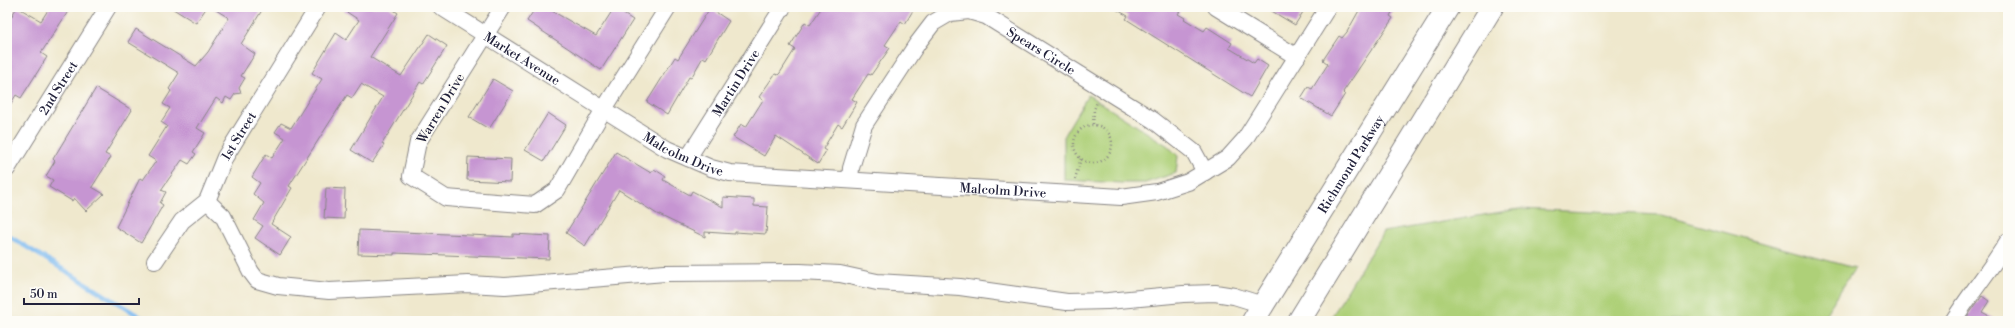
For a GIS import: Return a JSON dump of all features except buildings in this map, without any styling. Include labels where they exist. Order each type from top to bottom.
[{"type":"highway","name":"Richmond Parkway","points":[[1259,313],[1448,7]]},
{"type":"highway","points":[[1300,319],[1492,7]]},
{"type":"street","name":"2nd Street","points":[[7,169],[108,7]]},
{"type":"street","name":"1st Street","points":[[155,261],[182,221],[207,201],[225,157],[318,7]]},
{"type":"street","name":"Market Avenue","points":[[440,7],[604,109]]},
{"type":"street","points":[[486,35],[503,7]]},
{"type":"street","points":[[604,109],[668,7]]},
{"type":"street","name":"Martin Drive","points":[[688,158],[783,7]]},
{"type":"street","points":[[1216,7],[1297,57]]},
{"type":"street","name":"Malcolm Drive","points":[[604,109],[667,149],[711,168],[730,173],[1121,197],[1157,192],[1188,182],[1228,158],[1245,139],[1328,7]]},
{"type":"street","name":"Spears Circle","points":[[850,180],[851,168],[864,125],[917,44],[933,24],[950,13],[969,11],[986,16],[1173,134],[1194,152],[1205,172]]},
{"type":"street","name":"Warren Drive","points":[[486,35],[418,142],[411,176],[446,198],[535,205],[557,190],[604,109]]},
{"type":"street","points":[[207,201],[223,216],[251,272],[257,280],[278,286],[302,290],[329,291],[468,284],[505,286],[665,273],[800,272],[840,274],[877,282],[960,287],[1067,302],[1108,302],[1183,294],[1215,293],[1234,296],[1259,313]]},
{"type":"street","points":[[1953,321],[1972,291],[1988,273],[2008,242]]},
{"type":"path","points":[[1093,124],[1094,110],[1102,88]]},
{"type":"path","points":[[1093,124],[1100,126],[1110,134],[1112,147],[1110,153],[1100,162],[1094,163],[1081,158],[1076,153],[1075,140],[1081,129],[1093,124]]},
{"type":"path","points":[[1072,194],[1081,158]]},
{"type":"green space","points":[[1088,95],[1168,146],[1178,156],[1176,173],[1145,183],[1064,180],[1064,135]]},
{"type":"green space","points":[[1519,209],[1661,215],[1855,268],[1821,321],[1329,321],[1383,232]]},
{"type":"waterway","points":[[7,235],[147,321]]}]
